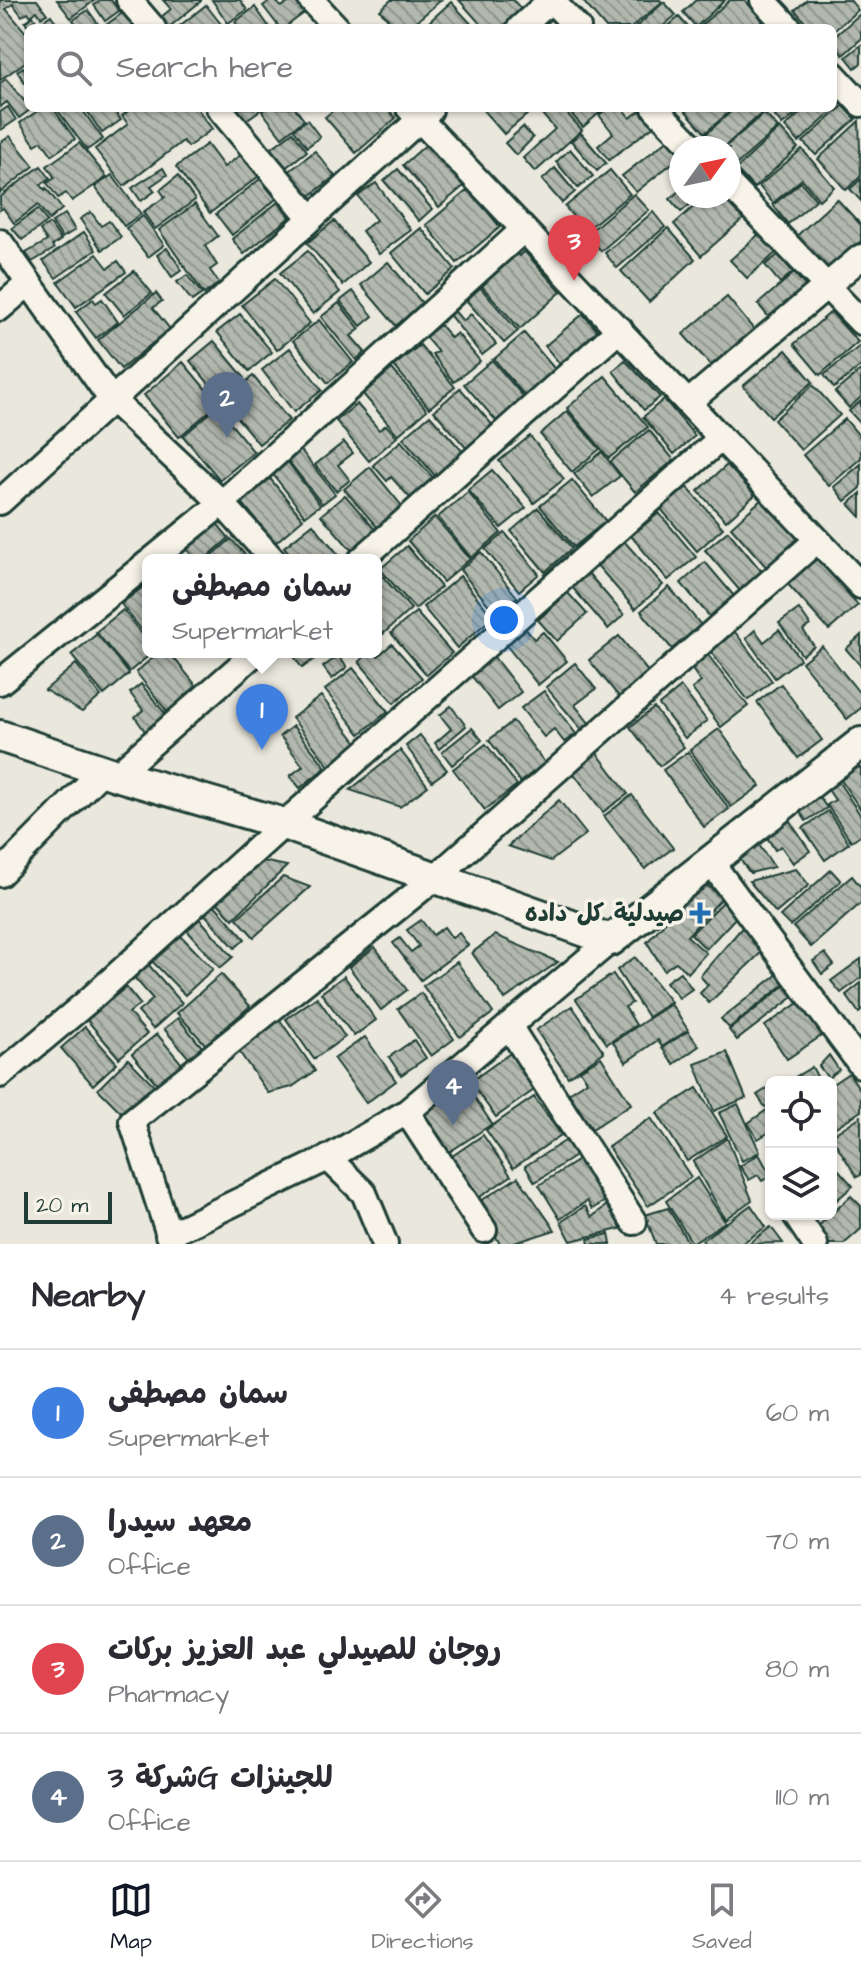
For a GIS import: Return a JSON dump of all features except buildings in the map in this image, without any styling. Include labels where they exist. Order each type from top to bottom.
[{"type":"street","points":[[129,0],[150,24]]},
{"type":"street","points":[[311,0],[333,24]]},
{"type":"street","points":[[524,24],[551,0],[574,24]]},
{"type":"street","points":[[837,78],[861,104]]},
{"type":"street","points":[[222,112],[310,217]]},
{"type":"street","points":[[0,502],[420,112],[523,230],[861,586]]},
{"type":"street","points":[[659,112],[682,136]]},
{"type":"street","points":[[741,196],[861,322]]},
{"type":"street","points":[[160,554],[222,503],[523,230]]},
{"type":"street","points":[[0,242],[111,399],[222,503],[268,554]]},
{"type":"street","points":[[689,402],[861,257]]},
{"type":"street","points":[[0,308],[29,283]]},
{"type":"street","points":[[368,554],[620,329]]},
{"type":"street","points":[[0,1075],[87,1002],[721,438]]},
{"type":"street","points":[[816,541],[436,877],[132,1121],[170,1239],[328,1158],[407,1112],[611,940],[861,743]]},
{"type":"street","points":[[0,682],[142,568]]},
{"type":"street","points":[[0,874],[110,772],[249,658]]},
{"type":"street","points":[[0,736],[284,824],[611,940]]},
{"type":"street","points":[[710,861],[861,1065]]},
{"type":"street","points":[[509,1026],[634,1222]]},
{"type":"street","points":[[407,1112],[484,1230]]},
{"type":"street","points":[[328,1158],[364,1193],[385,1244]]},
{"type":"street","points":[[799,1220],[815,1244]]},
{"type":"place","name":"روجان للصيدلي عبد العزيز بركات","points":[[574,281]]},
{"type":"place","name":"معهد سيدرا","points":[[227,438]]},
{"type":"place","name":"سمان مصطفى","points":[[262,750]]},
{"type":"place","name":"صيدلية كل داده","points":[[700,913]]},
{"type":"place","name":"شركة 3G للجينزات","points":[[453,1126]]}]
